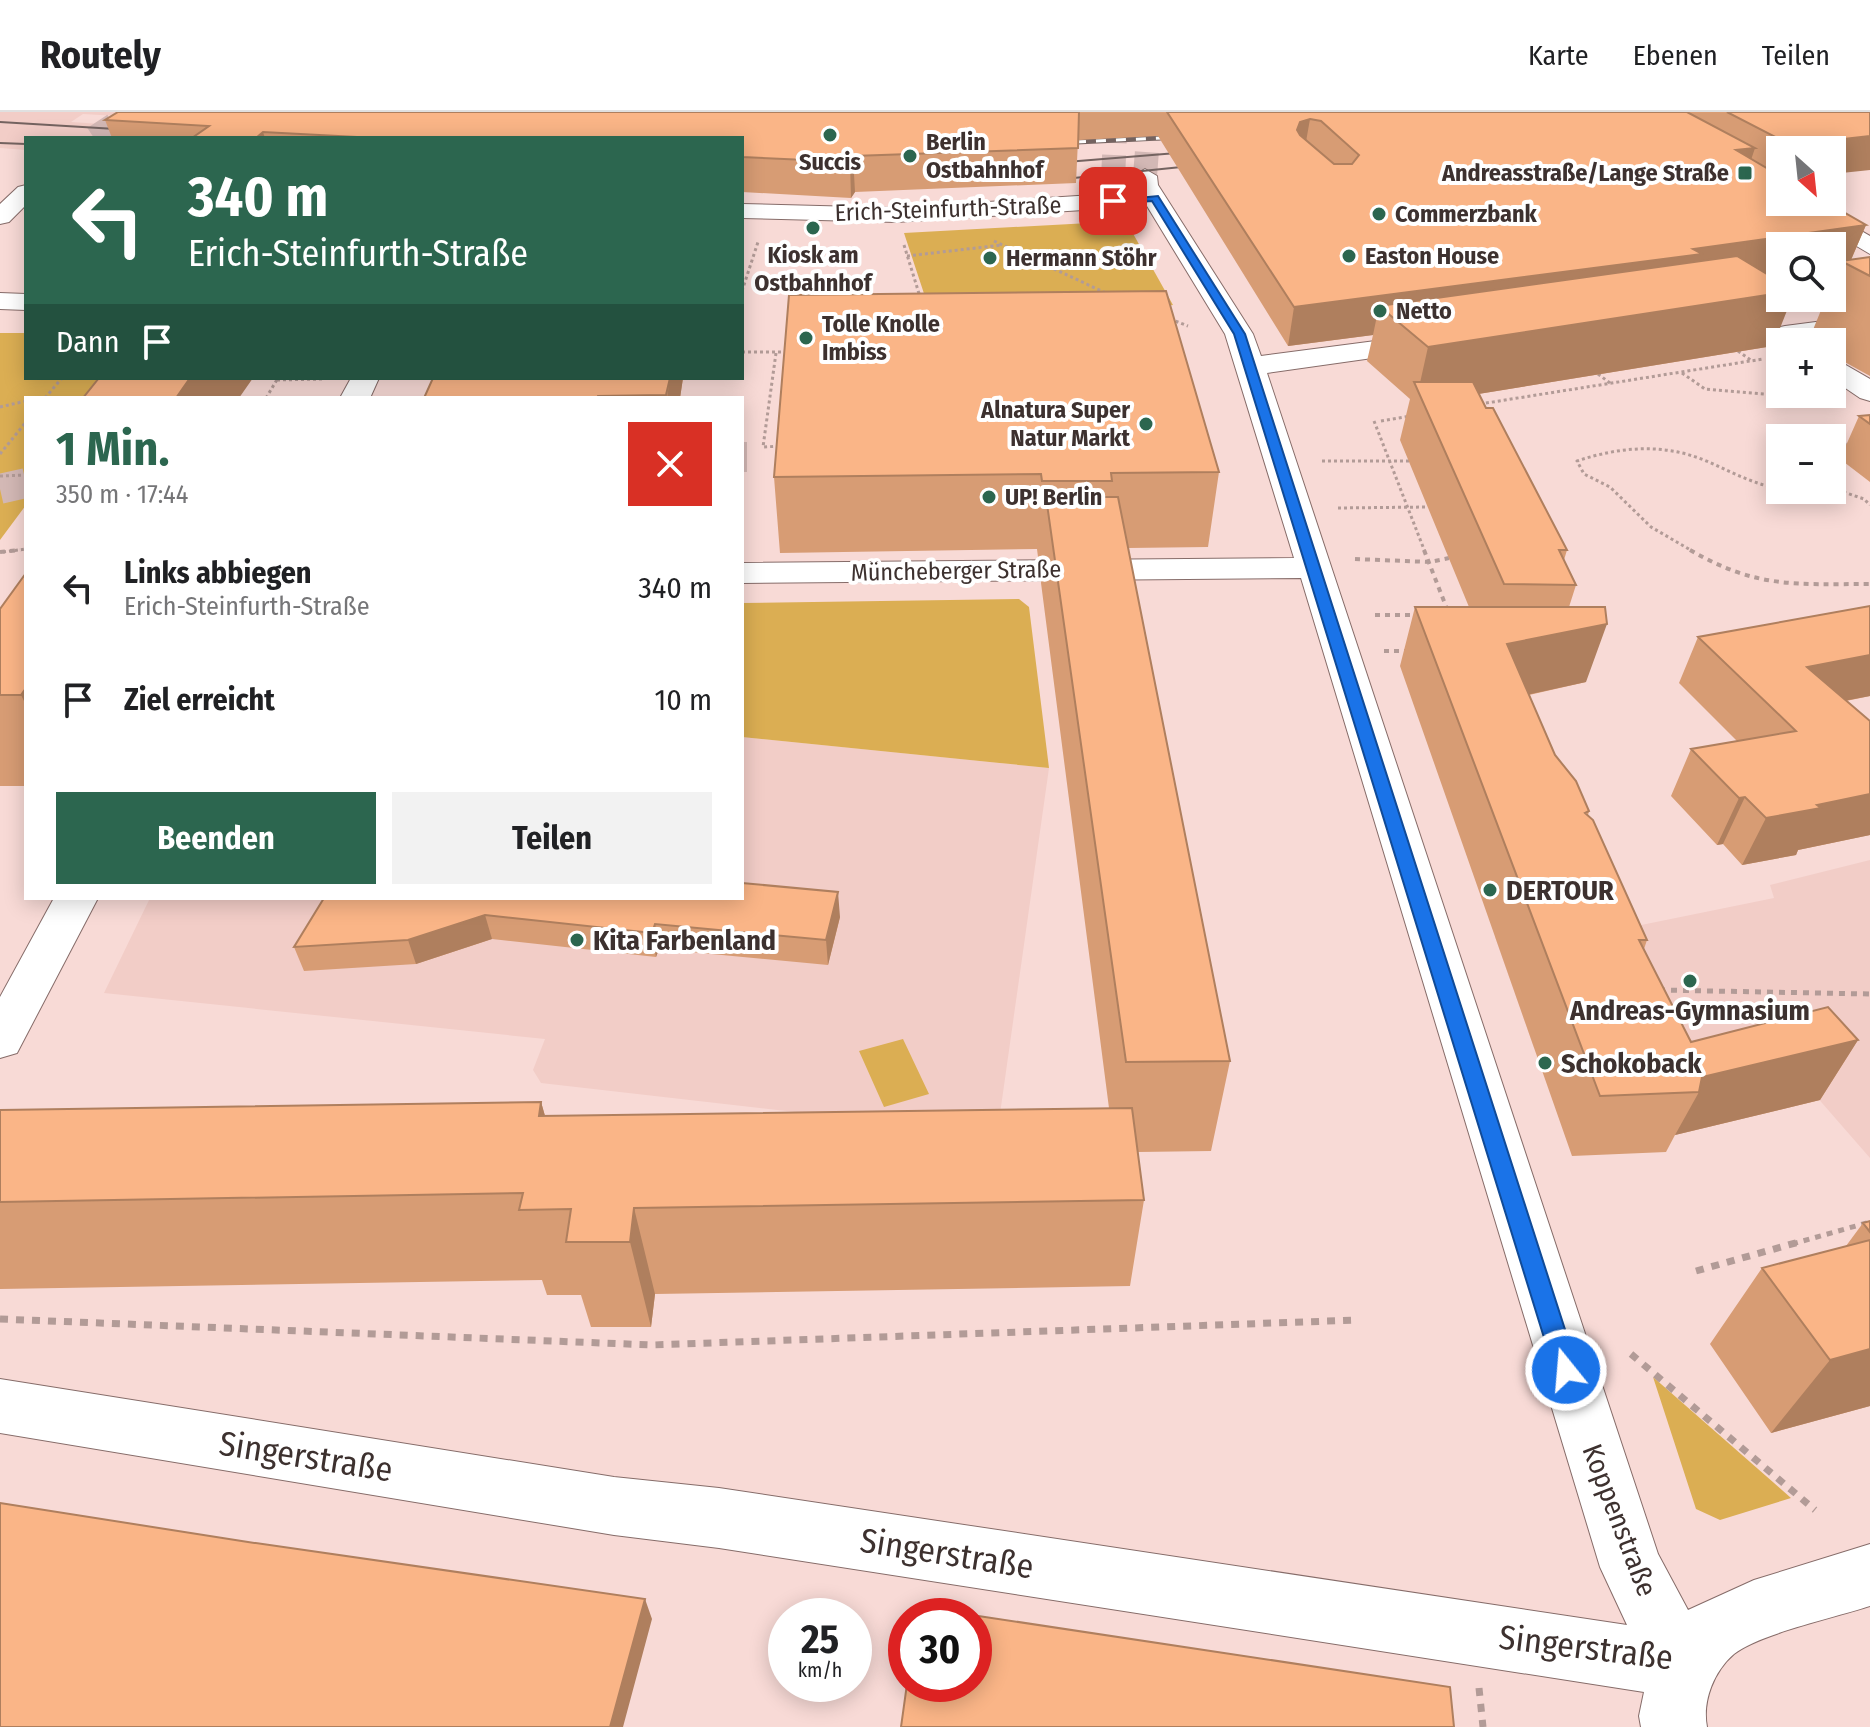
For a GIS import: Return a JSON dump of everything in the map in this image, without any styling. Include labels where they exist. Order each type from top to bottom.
[{"type":"street","points":[[1113,179],[1155,184]]},
{"type":"street","name":"Erich-Steinfurth-Straße","points":[[744,211],[936,213],[1155,184]]},
{"type":"street","name":"Koppenstraße","points":[[1155,184],[1239,334],[1335,564],[1631,1567],[1678,1696]]},
{"type":"street","points":[[0,193],[24,192]]},
{"type":"street","points":[[0,217],[24,194]]},
{"type":"street","points":[[1818,216],[1870,246]]},
{"type":"street","points":[[0,301],[24,302]]},
{"type":"street","points":[[1821,328],[1870,323]]},
{"type":"street","points":[[1250,365],[1289,363],[1463,337]]},
{"type":"street","points":[[1846,376],[1870,392]]},
{"type":"street","name":"Müncheberger Straße","points":[[744,573],[1335,564]]},
{"type":"street","points":[[0,1040],[75,900]]},
{"type":"street","name":"Singerstraße","points":[[0,1406],[614,1506],[719,1518],[1678,1696],[1712,1631],[1754,1612],[1870,1575]]},
{"type":"path","points":[[744,285],[757,243],[783,213]]},
{"type":"path","points":[[936,213],[1115,298]]},
{"type":"path","points":[[896,215],[923,309]]},
{"type":"path","points":[[907,256],[1002,245]]},
{"type":"path","points":[[1159,315],[1188,326]]},
{"type":"path","points":[[1738,351],[1752,361]]},
{"type":"path","points":[[744,352],[792,352]]},
{"type":"path","points":[[776,352],[763,447],[787,446]]},
{"type":"path","points":[[1469,406],[1766,359]]},
{"type":"path","points":[[1672,368],[1705,389],[1766,394]]},
{"type":"path","points":[[1598,374],[1610,384]]},
{"type":"path","points":[[47,396],[60,380]]},
{"type":"path","points":[[1526,386],[1537,395]]},
{"type":"path","points":[[0,407],[24,401]]},
{"type":"path","points":[[1381,421],[1423,414]]},
{"type":"path","points":[[1374,421],[1450,616]]},
{"type":"path","points":[[0,454],[24,424]]},
{"type":"path","points":[[1846,445],[1866,441]]},
{"type":"path","points":[[1766,487],[1736,477],[1691,455],[1632,448],[1596,454],[1577,461],[1584,474],[1610,487],[1651,527],[1724,569],[1777,584],[1870,584]]},
{"type":"path","points":[[1321,461],[1409,461]]},
{"type":"path","points":[[0,476],[24,475]]},
{"type":"path","points":[[1846,493],[1864,499],[1870,505]]},
{"type":"path","points":[[1338,508],[1428,507]]},
{"type":"path","points":[[0,552],[24,549]]},
{"type":"path","points":[[1335,564],[1430,562],[1449,558]]},
{"type":"path","points":[[1375,615],[1424,615]]},
{"type":"path","points":[[1437,616],[1461,615]]},
{"type":"path","points":[[1383,651],[1423,651]]},
{"type":"path","points":[[1645,990],[1870,994]]},
{"type":"path","points":[[1696,1271],[1870,1222]]},
{"type":"path","points":[[0,1319],[652,1345],[1358,1320]]},
{"type":"path","points":[[1631,1354],[1815,1510]]},
{"type":"path","points":[[1478,1679],[1483,1727]]},
{"type":"shaded area","points":[[0,112],[177,112],[168,119],[83,114],[71,122],[160,128],[149,136],[24,136],[24,150],[0,148]]},
{"type":"shaded area","points":[[1126,221],[1173,305],[939,339],[904,233]]},
{"type":"shaded area","points":[[0,333],[24,333],[24,380],[118,380],[106,396],[24,396],[24,508],[0,540]]},
{"type":"shaded area","points":[[1019,599],[1029,607],[1049,768],[744,737],[744,603]]},
{"type":"shaded area","name":"Kita Farbenland","points":[[744,737],[1049,768],[997,1135],[541,1083],[533,1070],[545,1039],[104,993],[149,900],[744,900]]},
{"type":"shaded area","name":"Andreas-Gymnasium","points":[[1870,860],[1870,1158],[1755,1026],[1671,1047],[1534,1048],[1495,937],[1597,934],[1774,898],[1770,885]]},
{"type":"shaded area","points":[[903,1039],[929,1094],[884,1107],[859,1051]]},
{"type":"shaded area","points":[[1653,1377],[1791,1498],[1720,1520],[1696,1509]]},
{"type":"building","name":"Berlin Ostbahnhof","points":[[118,112],[1079,112],[1078,148],[853,156],[850,162],[744,157],[744,136],[338,136],[263,132],[258,136],[195,136],[209,126],[105,120]]},
{"type":"building","points":[[1167,112],[1687,112],[1755,148],[1736,150],[1766,168],[1766,216],[1846,216],[1846,214],[1866,225],[1816,232],[1766,232],[1766,239],[1693,249],[1702,254],[1294,307]],"holes":[[[1310,119],[1321,121],[1359,155],[1352,164],[1334,164],[1300,135],[1297,130],[1300,122]]]},
{"type":"building","points":[[1727,112],[1870,112],[1870,136],[1846,139],[1846,136],[1774,136]]},
{"type":"building","points":[[1737,256],[1766,274],[1766,295],[1428,347],[1379,306]]},
{"type":"building","points":[[1870,257],[1870,276],[1846,264],[1846,260]]},
{"type":"building","points":[[1166,291],[1219,472],[1111,473],[1112,481],[1042,481],[1041,474],[774,477],[789,295]]},
{"type":"building","points":[[97,380],[189,380],[177,396],[85,396]]},
{"type":"building","points":[[432,380],[670,380],[666,395],[425,396]]},
{"type":"building","points":[[1414,382],[1473,382],[1486,408],[1493,408],[1567,550],[1559,550],[1576,585],[1504,584]]},
{"type":"building","points":[[1870,415],[1870,424],[1859,416]]},
{"type":"building","points":[[1046,497],[1118,497],[1230,1061],[1126,1062]]},
{"type":"building","points":[[24,576],[24,691],[21,695],[0,695],[0,609]]},
{"type":"building","points":[[1870,606],[1870,655],[1807,667],[1870,721],[1870,794],[1817,805],[1821,808],[1766,818],[1745,797],[1739,798],[1691,749],[1796,731],[1698,637]]},
{"type":"building","points":[[1415,607],[1605,607],[1607,624],[1507,644],[1555,755],[1576,781],[1589,811],[1585,813],[1593,820],[1647,940],[1639,940],[1691,1042],[1828,1007],[1858,1040],[1702,1077],[1699,1092],[1600,1096]]},
{"type":"building","points":[[744,883],[838,892],[826,940],[655,924],[652,933],[485,915],[408,940],[294,947],[323,900],[744,900]]},
{"type":"building","points":[[541,1102],[539,1116],[1132,1108],[1144,1200],[634,1208],[630,1242],[566,1242],[571,1209],[519,1210],[523,1193],[0,1202],[0,1110]]},
{"type":"building","points":[[1870,1240],[1870,1349],[1830,1360],[1762,1268]]},
{"type":"building","points":[[0,1503],[645,1599],[610,1727],[0,1727]]},
{"type":"building","points":[[992,1618],[1450,1687],[1454,1727],[901,1727],[904,1702],[992,1702]]},
{"type":"tunnel","points":[[97,136],[133,112]]},
{"type":"tunnel","points":[[1113,179],[1116,112]]},
{"type":"tunnel","points":[[1145,176],[1150,112]]},
{"type":"tunnel","points":[[0,489],[24,483]]},
{"type":"tram line","points":[[0,122],[132,130]]},
{"type":"tram line","points":[[0,143],[24,144]]},
{"type":"tram line","points":[[1054,163],[1189,152]]},
{"type":"tram line","points":[[1054,180],[1201,165]]},
{"type":"railway","points":[[1056,143],[1180,137]]},
{"type":"place","name":"Succis","points":[[830,135]]},
{"type":"place","name":"Berlin Ostbahnhof","points":[[910,156]]},
{"type":"place","name":"Andreasstraße/Lange Straße","points":[[1745,173]]},
{"type":"place","name":"Commerzbank","points":[[1379,214]]},
{"type":"place","name":"Kiosk am Ostbahnhof","points":[[813,228]]},
{"type":"place","name":"Easton House","points":[[1349,256]]},
{"type":"place","name":"Hermann Stöhr","points":[[990,258]]},
{"type":"place","name":"Netto","points":[[1380,311]]},
{"type":"place","name":"Tolle Knolle Imbiss","points":[[806,338]]},
{"type":"place","name":"Alnatura Super Natur Markt","points":[[1146,424]]},
{"type":"place","name":"UP! Berlin","points":[[989,497]]},
{"type":"place","name":"DERTOUR","points":[[1490,890]]},
{"type":"place","name":"Kita Farbenland","points":[[577,940]]},
{"type":"place","name":"Andreas-Gymnasium","points":[[1690,981]]},
{"type":"place","name":"Schokoback","points":[[1545,1063]]},
{"type":"route","points":[[1113,201],[1155,198],[1239,334],[1566,1370]]}]
